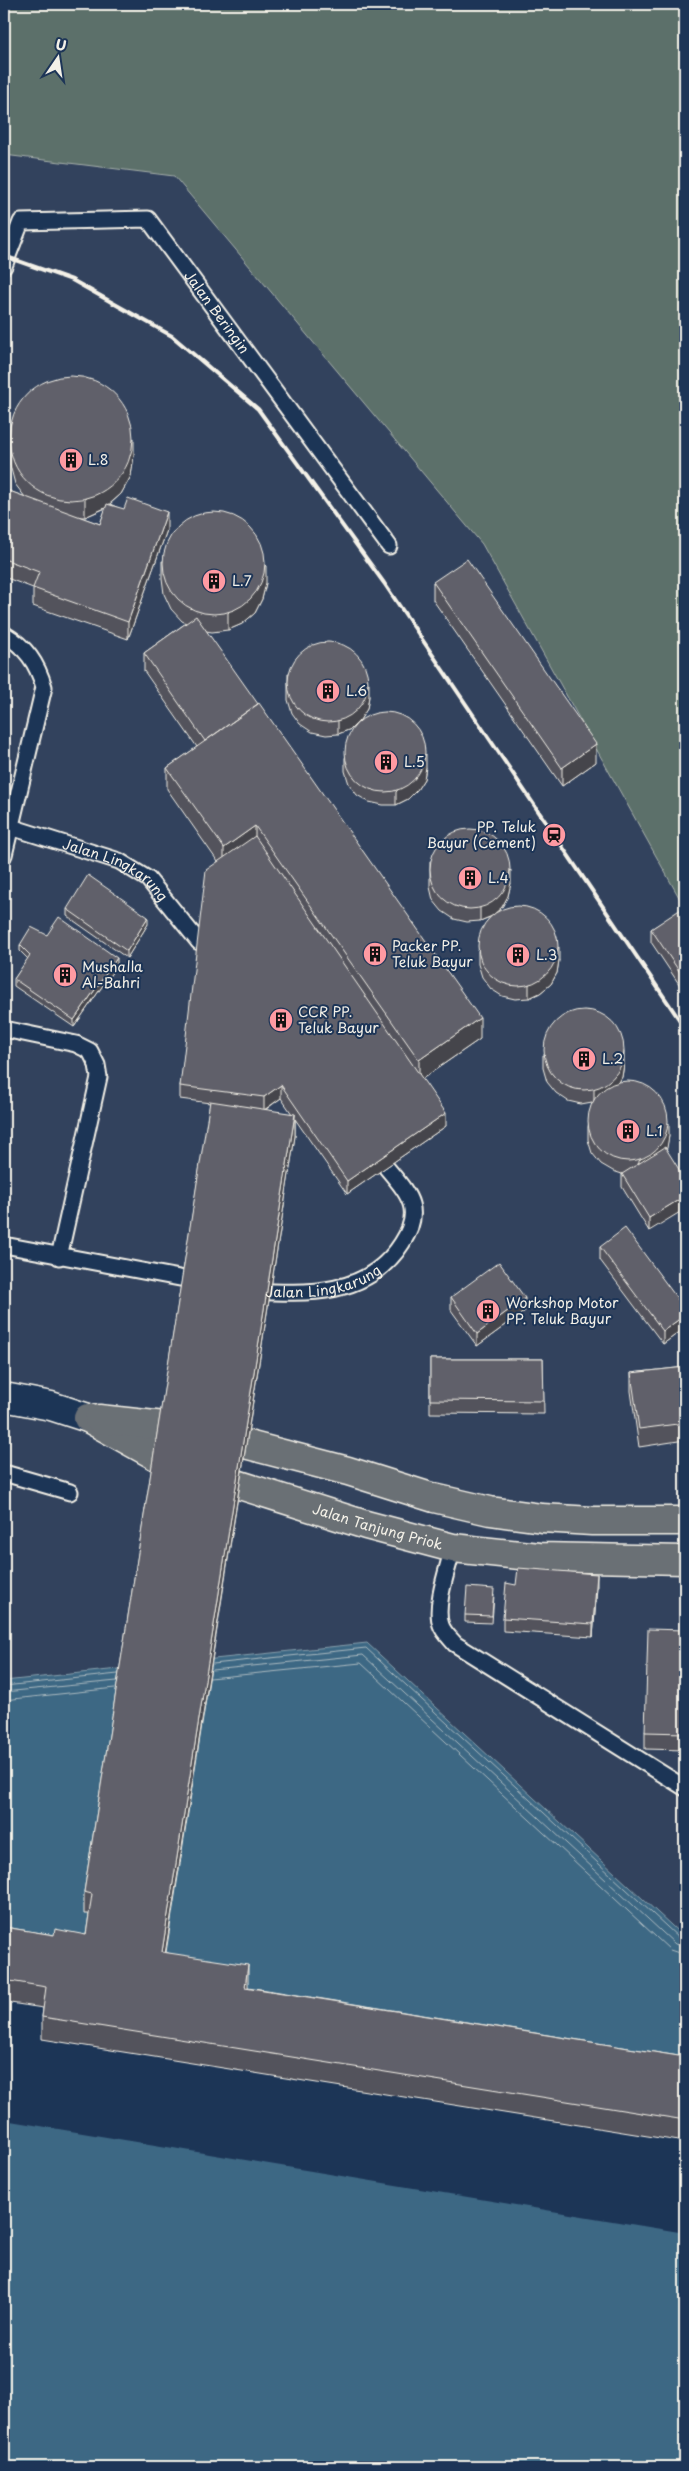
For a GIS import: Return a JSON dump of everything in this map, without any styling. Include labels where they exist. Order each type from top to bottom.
[{"type":"highway","name":"Jalan Tanjung Priok","points":[[88,1418],[183,1428],[348,1470],[434,1498],[490,1511],[542,1518],[592,1521],[685,1521]]},
{"type":"highway","name":"Jalan Tanjung Priok","points":[[88,1418],[167,1462],[366,1524],[453,1548],[539,1557],[685,1560]]},
{"type":"street","name":"Jalan Tanjung Priok","points":[[4,1397],[51,1406],[88,1418]]},
{"type":"lane","name":"Jalan Beringin","points":[[4,266],[21,222],[148,219],[389,546]]},
{"type":"lane","points":[[4,634],[18,642],[38,665],[44,687],[4,855]]},
{"type":"lane","name":"Jalan Lingkarung","points":[[11,827],[120,861],[148,878],[199,942]]},
{"type":"lane","points":[[4,1029],[76,1044],[90,1051],[97,1065],[99,1077],[59,1257]]},
{"type":"lane","name":"Jalan Lingkarung","points":[[239,1289],[304,1293],[354,1283],[376,1274],[399,1249],[410,1231],[414,1215],[409,1195],[386,1167]]},
{"type":"lane","points":[[4,1245],[59,1257],[220,1286]]},
{"type":"lane","points":[[4,1474],[70,1492]]},
{"type":"lane","points":[[453,1548],[442,1589],[440,1610],[441,1626],[455,1644],[685,1788]]},
{"type":"shaded area","points":[[4,155],[174,176],[255,273],[685,720],[685,2424],[4,2299]]},
{"type":"green space","points":[[4,4],[685,4],[685,908],[482,544],[174,176],[4,155]]},
{"type":"water","points":[[367,1643],[685,1938],[685,2467],[4,2467],[4,1681]]},
{"type":"pier","points":[[4,1956],[685,2069],[685,2233],[4,2120]]},
{"type":"building","name":"L.8","points":[[71,376],[95,381],[115,394],[128,414],[133,438],[128,462],[115,482],[95,495],[71,500],[47,495],[27,482],[14,462],[9,438],[14,414],[27,394],[47,381]]},
{"type":"building","points":[[4,489],[100,524],[107,504],[124,509],[128,498],[167,512],[128,622],[33,588],[39,572],[4,559]]},
{"type":"building","name":"L.7","points":[[214,512],[224,513],[243,520],[257,534],[264,553],[264,573],[257,592],[243,606],[224,613],[214,614],[204,613],[185,606],[171,592],[164,573],[163,563],[164,553],[171,534],[185,520],[204,513]]},
{"type":"building","points":[[467,559],[596,744],[562,768],[433,582]]},
{"type":"building","points":[[196,616],[258,704],[205,741],[144,653]]},
{"type":"building","name":"L.6","points":[[320,642],[336,642],[357,653],[368,674],[368,690],[357,711],[336,722],[320,722],[306,716],[294,704],[288,690],[288,674],[294,660],[306,648]]},
{"type":"building","name":"Packer PP. Teluk Bayur","points":[[259,703],[480,1018],[419,1060],[255,826],[224,848],[167,768]]},
{"type":"building","name":"L.5","points":[[377,712],[393,712],[414,723],[425,744],[425,760],[414,781],[393,792],[377,792],[363,786],[351,774],[345,760],[345,744],[351,730],[363,718]]},
{"type":"building","name":"L.4","points":[[470,829],[485,832],[498,841],[507,854],[510,869],[507,884],[498,897],[485,906],[470,909],[455,906],[442,897],[433,884],[430,869],[433,854],[442,841],[455,832]]},
{"type":"building","name":"CCR PP. Teluk Bayur","points":[[255,836],[446,1113],[347,1181],[281,1085],[264,1097],[180,1086],[206,870]]},
{"type":"building","points":[[88,875],[148,917],[127,951],[67,909]]},
{"type":"building","name":"L.3","points":[[510,906],[526,906],[547,917],[558,938],[558,954],[547,975],[526,986],[510,986],[496,980],[484,968],[478,954],[478,938],[484,924],[496,912]]},
{"type":"building","points":[[685,908],[685,980],[651,929]]},
{"type":"building","name":"Mushalla Al-Bahri","points":[[59,917],[117,958],[74,1020],[14,979],[30,955],[20,945],[31,927],[47,935]]},
{"type":"building","name":"L.2","points":[[576,1010],[592,1010],[613,1021],[624,1042],[624,1058],[613,1079],[592,1090],[576,1090],[562,1084],[550,1072],[544,1058],[544,1042],[550,1028],[562,1016]]},
{"type":"building","name":"L.1","points":[[620,1081],[636,1081],[657,1092],[668,1113],[668,1129],[657,1150],[636,1161],[620,1161],[606,1155],[594,1143],[588,1129],[588,1113],[594,1099],[606,1087]]},
{"type":"building","points":[[210,1101],[295,1114],[162,1952],[248,1965],[245,1987],[685,2057],[685,2120],[42,2017],[46,1987],[4,1980],[4,1927],[54,1935],[55,1929],[86,1935],[92,1894],[84,1892]]},
{"type":"building","points":[[665,1147],[685,1179],[685,1196],[649,1218],[622,1174]]},
{"type":"building","points":[[625,1228],[685,1309],[685,1315],[663,1331],[600,1247]]},
{"type":"building","name":"Workshop Motor PP. Teluk Bayur","points":[[499,1262],[525,1298],[477,1334],[451,1297]]},
{"type":"building","points":[[430,1359],[543,1359],[544,1401],[430,1400]]},
{"type":"building","points":[[685,1367],[685,1423],[639,1429],[631,1373]]},
{"type":"building","points":[[518,1568],[597,1574],[593,1624],[503,1618],[506,1583],[516,1585]]},
{"type":"building","points":[[467,1587],[494,1589],[492,1616],[465,1615]]},
{"type":"building","points":[[648,1629],[685,1630],[685,1733],[645,1732]]},
{"type":"railway","points":[[4,256],[72,280],[172,336],[258,409],[384,583],[685,1028]]},
{"type":"place","name":"L.8","points":[[71,460]]},
{"type":"place","name":"L.7","points":[[214,581]]},
{"type":"place","name":"L.6","points":[[328,691]]},
{"type":"place","name":"L.5","points":[[386,762]]},
{"type":"place","name":"PP. Teluk Bayur (Cement)","points":[[554,835]]},
{"type":"place","name":"L.4","points":[[470,878]]},
{"type":"place","name":"Packer PP. Teluk Bayur","points":[[375,954]]},
{"type":"place","name":"L.3","points":[[518,955]]},
{"type":"place","name":"Mushalla Al-Bahri","points":[[65,975]]},
{"type":"place","name":"CCR PP. Teluk Bayur","points":[[281,1020]]},
{"type":"place","name":"L.2","points":[[584,1059]]},
{"type":"place","name":"L.1","points":[[628,1131]]},
{"type":"place","name":"Workshop Motor PP. Teluk Bayur","points":[[488,1311]]}]
